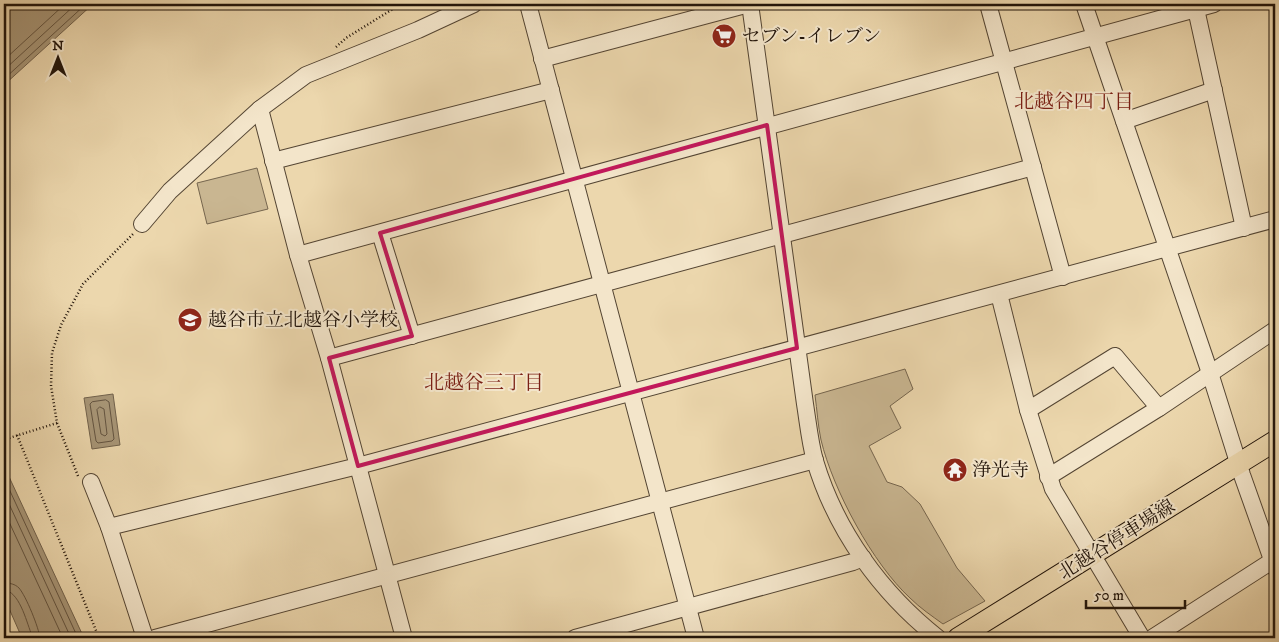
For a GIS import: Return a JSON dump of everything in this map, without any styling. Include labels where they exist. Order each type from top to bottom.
[{"type":"main road","name":"北越谷停車場線","points":[[958,638],[1275,441]]},
{"type":"street","points":[[142,224],[170,191],[260,109],[306,75],[418,30],[474,4]]},
{"type":"street","points":[[528,4],[696,638]]},
{"type":"street","points":[[542,59],[750,4],[797,348],[815,460],[836,514],[877,579],[899,603],[938,638]]},
{"type":"street","points":[[988,4],[1063,277]]},
{"type":"street","points":[[1084,4],[1274,562],[1152,638]]},
{"type":"street","points":[[298,256],[1095,36],[1163,10],[1196,9],[1214,4]]},
{"type":"street","points":[[1196,9],[1244,228]]},
{"type":"street","points":[[273,162],[551,90]]},
{"type":"street","points":[[1124,122],[1214,90]]},
{"type":"street","points":[[260,109],[298,256],[329,358],[404,638]]},
{"type":"street","points":[[329,358],[1033,167]]},
{"type":"street","points":[[109,527],[358,466],[1275,220]]},
{"type":"street","points":[[380,233],[412,336]]},
{"type":"street","points":[[999,294],[1028,410],[1048,477],[1053,489],[1142,638]]},
{"type":"street","points":[[1048,477],[1159,408],[1275,330]]},
{"type":"street","points":[[1028,410],[1115,356],[1159,408]]},
{"type":"street","points":[[155,638],[815,460]]},
{"type":"street","points":[[85,481],[109,527],[145,638]]},
{"type":"street","points":[[575,638],[863,558]]},
{"type":"path","points":[[333,50],[346,38],[401,4]]},
{"type":"path","points":[[85,481],[56,423],[51,386],[52,353],[61,325],[83,284],[142,224]]},
{"type":"path","points":[[6,439],[56,423]]},
{"type":"path","points":[[17,435],[99,638]]},
{"type":"highlighted area","points":[[767,125],[797,348],[358,466],[329,358],[412,336],[380,233]]},
{"type":"shaded area","points":[[257,168],[268,209],[207,224],[197,183]]},
{"type":"shaded area","points":[[905,369],[913,389],[890,406],[901,428],[869,446],[887,482],[902,487],[920,504],[957,568],[985,601],[943,624],[918,605],[896,584],[869,546],[856,525],[835,481],[819,429],[815,395]]},
{"type":"water","points":[[4,4],[93,4],[4,85]]},
{"type":"water","points":[[113,394],[120,445],[92,449],[84,398]]},
{"type":"water","points":[[4,466],[84,638],[22,638],[4,597]]},
{"type":"place","name":"セブン-イレブン","points":[[724,36]]},
{"type":"place","name":"越谷市立北越谷小学校","points":[[190,320]]},
{"type":"place","name":"浄光寺","points":[[955,470]]},
{"type":"district","name":"北越谷四丁目","points":[[1074,102]]},
{"type":"district","name":"北越谷三丁目","points":[[484,383]]}]
